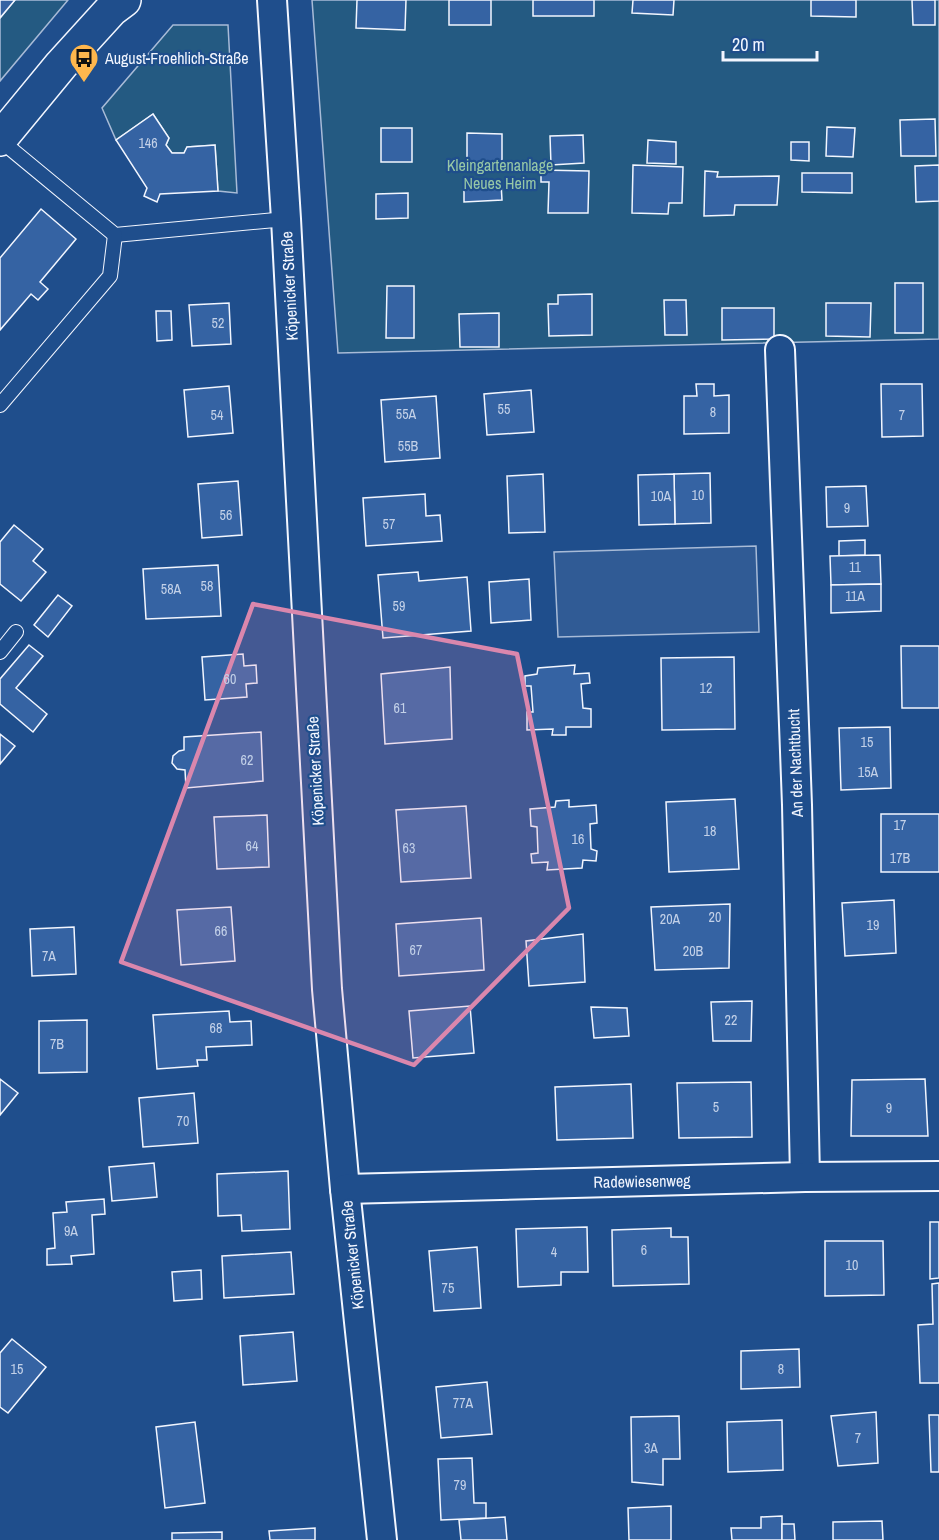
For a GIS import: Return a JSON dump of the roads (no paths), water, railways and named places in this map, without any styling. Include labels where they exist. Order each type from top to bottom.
[{"type":"street","points":[[0,139],[61,65],[112,9],[124,0]]},
{"type":"street","name":"Köpenicker Straße","points":[[272,0],[286,219],[327,989],[345,1189],[382,1540]]},
{"type":"street","name":"An der Nachtbucht","points":[[780,350],[797,805],[805,1177]]},
{"type":"street","name":"Radewiesenweg","points":[[345,1189],[805,1177],[939,1176]]},
{"type":"lane","points":[[0,139],[116,235],[286,219]]},
{"type":"lane","points":[[0,405],[110,276],[116,235]]},
{"type":"lane","points":[[0,652],[16,632]]},
{"type":"place","name":"August-Froehlich-Straße","points":[[84,84]]},
{"type":"park label","name":"Kleingartenanlage Neues Heim","points":[[500,174]]}]
